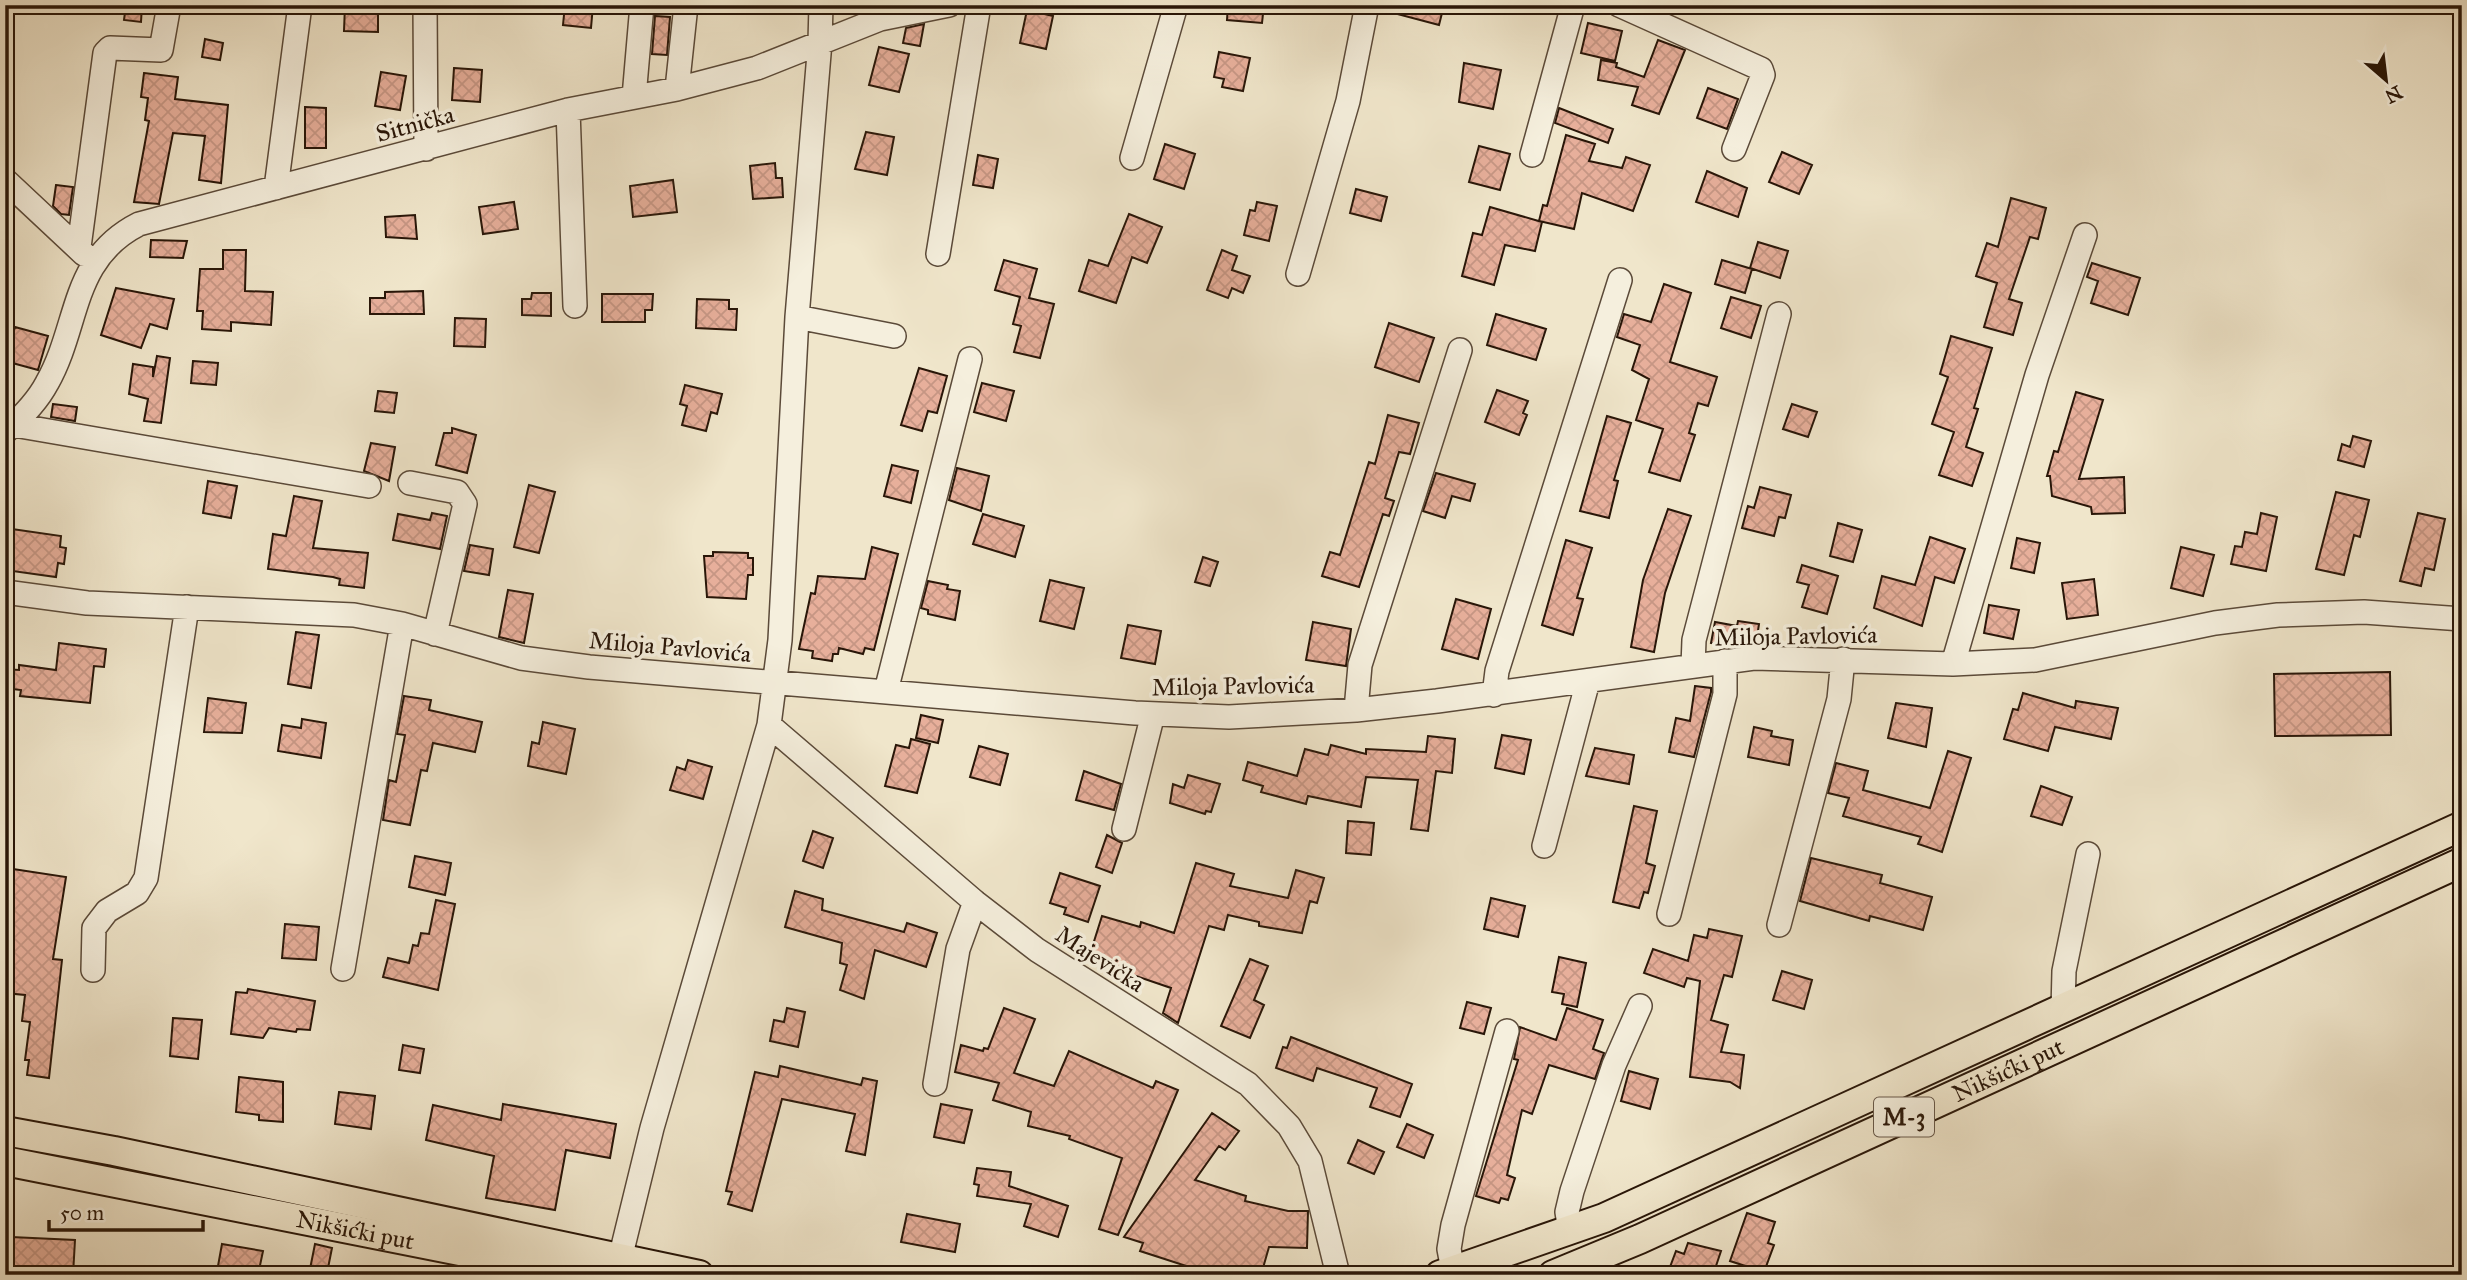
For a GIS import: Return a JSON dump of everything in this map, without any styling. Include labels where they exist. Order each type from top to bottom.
[{"type":"main road","points":[[1446,1273],[1570,1231],[2244,928],[2462,826]]},
{"type":"main road","name":"Nikšićki put","points":[[1553,1275],[1640,1239],[2462,862]]},
{"type":"main road","points":[[2244,928],[2254,956]]},
{"type":"main road","points":[[5,1131],[114,1151],[618,1266],[699,1275]]},
{"type":"main road","name":"Nikšićki put","points":[[5,1161],[581,1275]]},
{"type":"street","points":[[85,256],[105,52],[110,48],[162,50],[169,5]]},
{"type":"street","points":[[276,188],[300,5]]},
{"type":"street","points":[[425,5],[426,149]]},
{"type":"street","points":[[634,97],[642,5]]},
{"type":"street","points":[[677,89],[686,5]]},
{"type":"street","points":[[618,1266],[652,1128],[769,724],[780,640],[789,511],[797,317],[821,5]]},
{"type":"street","name":"Sitnička","points":[[10,428],[47,384],[85,256],[139,224],[568,110],[677,89],[757,68],[880,19],[948,5]]},
{"type":"street","points":[[938,254],[979,5]]},
{"type":"street","points":[[1132,158],[1176,5]]},
{"type":"street","points":[[1298,274],[1348,101],[1367,5]]},
{"type":"street","points":[[1532,155],[1573,5]]},
{"type":"street","points":[[1619,5],[1761,69],[1763,75],[1734,149]]},
{"type":"street","points":[[568,110],[575,306]]},
{"type":"street","points":[[5,180],[85,256]]},
{"type":"street","points":[[1952,664],[2033,388],[2085,235]]},
{"type":"street","points":[[1494,695],[1497,671],[1620,280]]},
{"type":"street","points":[[1693,666],[1695,640],[1779,314]]},
{"type":"street","points":[[797,317],[894,336]]},
{"type":"street","points":[[1356,710],[1360,665],[1460,349]]},
{"type":"street","points":[[886,691],[970,359]]},
{"type":"street","points":[[10,428],[369,486]]},
{"type":"street","points":[[410,483],[457,492],[465,504],[435,634]]},
{"type":"street","name":"Miloja Pavlovića","points":[[5,592],[87,603],[354,615],[402,624],[521,659],[1153,714],[1229,717],[1356,710],[1494,695],[1725,661],[1843,659],[1952,664],[2035,660],[2215,623],[2278,615],[2364,612],[2462,619]]},
{"type":"street","points":[[93,970],[94,928],[107,911],[138,893],[146,878],[187,607]]},
{"type":"street","points":[[343,969],[402,624]]},
{"type":"street","points":[[1779,925],[1839,699],[1843,659]]},
{"type":"street","points":[[1669,914],[1726,688],[1725,661]]},
{"type":"street","points":[[1544,846],[1588,681]]},
{"type":"street","points":[[1124,829],[1153,714]]},
{"type":"street","name":"Majevička","points":[[769,724],[975,902],[1037,950],[1248,1084],[1280,1115],[1296,1137],[1315,1175],[1338,1275]]},
{"type":"street","points":[[2063,1010],[2064,971],[2088,854]]},
{"type":"street","points":[[935,1084],[958,949],[975,902]]},
{"type":"street","points":[[1570,1231],[1567,1212],[1572,1191],[1614,1065],[1640,1006]]},
{"type":"street","points":[[1446,1273],[1453,1225],[1507,1031]]},
{"type":"building","points":[[126,5],[142,5],[141,22],[124,20]]},
{"type":"building","points":[[345,5],[378,5],[378,32],[344,31]]},
{"type":"building","points":[[565,5],[593,5],[591,28],[563,25]]},
{"type":"building","points":[[1228,5],[1264,5],[1262,23],[1227,20]]},
{"type":"building","points":[[1386,5],[1444,5],[1439,25],[1386,11]]},
{"type":"building","points":[[1027,10],[1053,16],[1046,49],[1020,43]]},
{"type":"building","points":[[655,16],[670,17],[667,55],[652,54]]},
{"type":"building","points":[[1588,23],[1622,31],[1615,61],[1581,53]]},
{"type":"building","points":[[924,24],[920,46],[903,43],[906,28]]},
{"type":"building","points":[[205,39],[223,43],[220,60],[202,57]]},
{"type":"building","points":[[1658,40],[1685,50],[1659,114],[1632,105],[1638,87],[1598,80],[1601,60],[1617,63],[1616,67],[1644,77]]},
{"type":"building","points":[[879,47],[909,54],[899,92],[869,85]]},
{"type":"building","points":[[1219,52],[1250,58],[1243,91],[1222,87],[1224,79],[1214,77]]},
{"type":"building","points":[[1464,63],[1501,70],[1493,109],[1459,102]]},
{"type":"building","points":[[454,68],[482,70],[480,102],[452,100]]},
{"type":"building","points":[[381,72],[406,76],[400,110],[375,106]]},
{"type":"building","points":[[144,73],[178,77],[175,99],[228,105],[221,183],[199,180],[205,136],[173,133],[159,204],[134,202],[149,121],[145,120],[148,98],[141,97]]},
{"type":"building","points":[[1708,88],[1738,99],[1727,129],[1697,118]]},
{"type":"building","points":[[305,107],[326,108],[326,148],[305,148]]},
{"type":"building","points":[[1559,108],[1613,129],[1608,143],[1555,123]]},
{"type":"building","points":[[866,132],[894,137],[887,175],[855,169]]},
{"type":"building","points":[[1566,135],[1595,144],[1589,161],[1622,168],[1626,157],[1650,165],[1633,211],[1582,193],[1574,229],[1539,221],[1543,205],[1547,206]]},
{"type":"building","points":[[1165,144],[1195,154],[1184,189],[1154,179]]},
{"type":"building","points":[[1479,146],[1510,154],[1500,190],[1469,182]]},
{"type":"building","points":[[1782,152],[1812,165],[1799,194],[1769,182]]},
{"type":"building","points":[[978,155],[998,159],[993,188],[973,185]]},
{"type":"building","points":[[775,163],[776,178],[782,178],[783,197],[753,199],[750,166]]},
{"type":"building","points":[[1707,171],[1747,188],[1738,217],[1696,202]]},
{"type":"building","points":[[673,180],[677,212],[633,217],[630,186]]},
{"type":"building","points":[[56,185],[73,187],[69,215],[61,214],[53,206]]},
{"type":"building","points":[[1356,189],[1387,197],[1381,221],[1350,213]]},
{"type":"building","points":[[2011,198],[2046,208],[2038,239],[2030,237],[2009,299],[2022,303],[2013,335],[1984,327],[1997,283],[1976,276],[1987,243],[1998,247]]},
{"type":"building","points":[[514,202],[518,229],[483,234],[479,207]]},
{"type":"building","points":[[1257,202],[1277,206],[1269,241],[1244,235],[1250,210],[1255,211]]},
{"type":"building","points":[[1490,207],[1542,222],[1535,251],[1505,245],[1494,285],[1462,276],[1473,233],[1482,235]]},
{"type":"building","points":[[1129,214],[1162,227],[1147,263],[1132,257],[1116,303],[1079,291],[1089,260],[1108,266]]},
{"type":"building","points":[[415,215],[417,239],[386,237],[385,217]]},
{"type":"building","points":[[151,240],[187,241],[183,258],[150,257]]},
{"type":"building","points":[[1758,242],[1788,251],[1780,278],[1750,268]]},
{"type":"building","points":[[223,250],[246,250],[245,291],[273,292],[271,325],[231,322],[231,331],[202,329],[203,311],[197,311],[200,269],[223,269]]},
{"type":"building","points":[[1222,250],[1237,256],[1232,270],[1250,276],[1243,293],[1232,288],[1228,298],[1207,290]]},
{"type":"building","points":[[1004,260],[1037,269],[1029,298],[1054,304],[1040,358],[1014,352],[1021,326],[1013,324],[1020,297],[995,290]]},
{"type":"building","points":[[1722,260],[1752,269],[1745,293],[1715,284]]},
{"type":"building","points":[[2092,263],[2140,278],[2128,315],[2091,303],[2098,281],[2087,277]]},
{"type":"building","points":[[1664,284],[1691,293],[1670,362],[1717,377],[1708,406],[1698,403],[1689,433],[1695,435],[1680,481],[1649,472],[1663,429],[1636,420],[1649,379],[1632,370],[1640,345],[1617,337],[1624,314],[1651,322]]},
{"type":"building","points":[[116,288],[174,299],[167,329],[150,324],[141,348],[101,335]]},
{"type":"building","points":[[423,291],[424,314],[370,314],[370,298],[385,298],[385,292]]},
{"type":"building","points":[[532,293],[551,293],[551,316],[522,315],[522,299],[531,299]]},
{"type":"building","points":[[602,294],[653,294],[652,310],[645,310],[645,322],[602,322]]},
{"type":"building","points":[[1731,297],[1761,306],[1751,338],[1721,328]]},
{"type":"building","points":[[697,299],[729,300],[729,309],[737,309],[736,330],[696,328]]},
{"type":"building","points":[[1496,314],[1546,329],[1536,360],[1487,345]]},
{"type":"building","points":[[455,318],[486,319],[485,347],[454,346]]},
{"type":"building","points":[[1389,323],[1434,338],[1419,382],[1375,367]]},
{"type":"building","points":[[15,327],[48,336],[38,370],[5,361]]},
{"type":"building","points":[[1951,336],[1992,348],[1974,408],[1978,409],[1966,447],[1983,453],[1972,486],[1939,475],[1954,432],[1932,424],[1948,377],[1940,374]]},
{"type":"building","points":[[157,356],[170,358],[161,423],[144,421],[148,399],[129,394],[133,364],[153,367],[153,377]]},
{"type":"building","points":[[193,361],[218,363],[216,385],[191,383]]},
{"type":"building","points":[[919,368],[947,376],[937,413],[928,411],[922,431],[901,425]]},
{"type":"building","points":[[982,383],[1014,391],[1006,421],[974,412]]},
{"type":"building","points":[[685,385],[722,394],[717,414],[711,412],[706,431],[682,425],[687,406],[680,404]]},
{"type":"building","points":[[1497,390],[1528,401],[1523,413],[1527,415],[1519,435],[1485,422]]},
{"type":"building","points":[[378,391],[397,393],[394,413],[375,411]]},
{"type":"building","points":[[2076,392],[2103,400],[2079,479],[2124,477],[2125,513],[2092,514],[2091,507],[2052,496],[2050,476],[2047,476],[2054,451],[2058,452]]},
{"type":"building","points":[[53,404],[77,407],[75,421],[51,417]]},
{"type":"building","points":[[1792,404],[1817,412],[1808,437],[1783,429]]},
{"type":"building","points":[[1388,415],[1419,423],[1410,454],[1399,452],[1385,498],[1394,501],[1389,516],[1383,514],[1359,587],[1322,576],[1330,552],[1340,555],[1369,462],[1375,464]]},
{"type":"building","points":[[1607,416],[1631,423],[1614,480],[1618,481],[1609,518],[1580,511]]},
{"type":"building","points":[[452,428],[476,435],[467,473],[436,465],[444,433],[452,433]]},
{"type":"building","points":[[2353,436],[2371,441],[2364,467],[2338,460],[2342,444],[2350,447]]},
{"type":"building","points":[[371,443],[395,447],[389,481],[364,471]]},
{"type":"building","points":[[892,465],[918,471],[911,503],[884,496]]},
{"type":"building","points":[[957,468],[989,476],[981,511],[949,500]]},
{"type":"building","points":[[1436,473],[1475,484],[1470,501],[1452,496],[1445,518],[1423,511]]},
{"type":"building","points":[[208,481],[237,486],[231,518],[203,513]]},
{"type":"building","points":[[529,485],[555,492],[539,553],[514,547]]},
{"type":"building","points":[[1760,487],[1791,495],[1785,518],[1779,517],[1774,536],[1742,528],[1748,506],[1754,508]]},
{"type":"building","points":[[2336,492],[2369,500],[2360,537],[2354,535],[2344,575],[2316,569]]},
{"type":"building","points":[[294,496],[322,501],[313,548],[368,553],[364,588],[339,585],[340,579],[333,577],[268,569],[273,534],[286,536]]},
{"type":"building","points":[[1668,509],[1691,516],[1665,593],[1654,652],[1631,647],[1643,580]]},
{"type":"building","points":[[432,513],[447,516],[440,549],[393,540],[398,514],[430,520]]},
{"type":"building","points":[[2261,513],[2277,517],[2266,571],[2231,564],[2235,546],[2242,547],[2245,532],[2257,534]]},
{"type":"building","points":[[2418,513],[2445,519],[2434,570],[2425,568],[2421,586],[2400,581]]},
{"type":"building","points":[[983,514],[1024,526],[1015,557],[973,544]]},
{"type":"building","points":[[1838,523],[1862,530],[1853,562],[1830,556]]},
{"type":"building","points":[[5,528],[61,536],[60,547],[66,548],[64,564],[58,563],[56,577],[5,570]]},
{"type":"building","points":[[1930,537],[1965,549],[1954,583],[1935,577],[1922,626],[1874,608],[1882,576],[1915,585]]},
{"type":"building","points":[[2017,538],[2040,543],[2034,573],[2011,568]]},
{"type":"building","points":[[1566,540],[1592,548],[1577,598],[1583,599],[1573,635],[1542,625]]},
{"type":"building","points":[[470,545],[493,549],[489,575],[464,571]]},
{"type":"building","points":[[872,547],[898,554],[874,650],[865,648],[863,654],[839,648],[838,654],[833,654],[832,661],[812,658],[813,651],[799,649],[811,593],[815,594],[818,576],[865,579]]},
{"type":"building","points":[[2181,547],[2214,555],[2203,596],[2171,588]]},
{"type":"building","points":[[713,552],[748,553],[748,558],[753,558],[753,575],[748,575],[746,599],[707,597],[704,556],[713,556]]},
{"type":"building","points":[[1203,557],[1218,562],[1210,586],[1195,582]]},
{"type":"building","points":[[1802,565],[1838,576],[1827,614],[1802,607],[1809,585],[1797,582]]},
{"type":"building","points":[[2094,579],[2098,615],[2067,619],[2062,583]]},
{"type":"building","points":[[1050,580],[1084,588],[1074,629],[1040,621]]},
{"type":"building","points":[[928,581],[948,585],[947,589],[960,591],[955,620],[928,614],[928,610],[921,608]]},
{"type":"building","points":[[508,590],[533,594],[524,643],[499,637]]},
{"type":"building","points":[[1456,599],[1491,609],[1478,659],[1442,649]]},
{"type":"building","points":[[1989,605],[2019,610],[2013,639],[1984,633]]},
{"type":"building","points":[[1738,621],[1759,624],[1756,644],[1731,647],[1711,643],[1715,622],[1737,626]]},
{"type":"building","points":[[1313,622],[1351,629],[1346,666],[1306,660]]},
{"type":"building","points":[[1128,625],[1161,631],[1155,664],[1121,658]]},
{"type":"building","points":[[296,632],[319,635],[311,688],[288,684]]},
{"type":"building","points":[[59,643],[106,649],[104,667],[94,666],[90,703],[20,696],[21,690],[5,688],[5,669],[19,670],[19,665],[56,670]]},
{"type":"building","points":[[2390,672],[2391,735],[2275,736],[2274,674]]},
{"type":"building","points":[[1695,686],[1711,688],[1711,692],[1694,757],[1669,752],[1676,718],[1690,721]]},
{"type":"building","points":[[2023,693],[2075,708],[2076,701],[2118,708],[2111,739],[2055,727],[2048,751],[2004,739],[2013,709],[2018,710]]},
{"type":"building","points":[[404,696],[431,700],[429,710],[482,722],[475,752],[433,743],[427,771],[421,770],[410,825],[383,820],[389,780],[396,782],[405,735],[397,734]]},
{"type":"building","points":[[208,698],[246,703],[242,733],[204,732]]},
{"type":"building","points":[[1896,703],[1932,708],[1926,747],[1888,738]]},
{"type":"building","points":[[921,715],[943,720],[938,743],[916,738]]},
{"type":"building","points":[[302,719],[326,723],[321,758],[278,751],[282,725],[301,728]]},
{"type":"building","points":[[543,722],[575,729],[566,774],[528,766],[532,742],[539,744]]},
{"type":"building","points":[[1754,727],[1772,731],[1771,736],[1793,740],[1789,765],[1748,757]]},
{"type":"building","points":[[1502,735],[1531,740],[1524,774],[1495,768]]},
{"type":"building","points":[[1428,736],[1455,739],[1452,773],[1436,771],[1428,831],[1411,829],[1418,780],[1366,777],[1361,807],[1308,796],[1306,804],[1261,792],[1263,786],[1243,780],[1248,762],[1297,776],[1305,749],[1328,755],[1331,745],[1366,754],[1366,749],[1426,752]]},
{"type":"building","points":[[911,739],[930,744],[917,793],[885,786],[896,745],[909,748]]},
{"type":"building","points":[[979,746],[1008,754],[1000,785],[970,777]]},
{"type":"building","points":[[1595,748],[1634,755],[1629,784],[1586,776]]},
{"type":"building","points":[[1948,751],[1971,758],[1942,852],[1918,844],[1921,837],[1843,816],[1849,798],[1828,793],[1836,763],[1868,771],[1863,790],[1930,808]]},
{"type":"building","points":[[688,760],[712,767],[703,799],[670,790],[677,767],[685,770]]},
{"type":"building","points":[[1084,771],[1121,784],[1114,810],[1076,800]]},
{"type":"building","points":[[1188,775],[1220,784],[1211,812],[1206,811],[1205,814],[1170,803],[1173,784],[1184,788]]},
{"type":"building","points":[[2041,786],[2072,797],[2062,825],[2031,816]]},
{"type":"building","points":[[1634,806],[1657,811],[1646,863],[1655,866],[1648,893],[1644,892],[1639,908],[1613,902]]},
{"type":"building","points":[[1348,821],[1374,823],[1371,855],[1346,853]]},
{"type":"building","points":[[813,831],[833,838],[823,868],[803,861]]},
{"type":"building","points":[[1107,835],[1122,843],[1112,873],[1096,867]]},
{"type":"building","points":[[415,856],[451,863],[445,895],[409,887]]},
{"type":"building","points":[[1811,858],[1882,875],[1880,883],[1932,897],[1923,930],[1870,916],[1869,921],[1800,901]]},
{"type":"building","points":[[1196,863],[1234,874],[1230,886],[1288,898],[1296,870],[1324,878],[1317,903],[1310,901],[1302,933],[1259,926],[1259,922],[1228,915],[1224,930],[1209,926],[1178,1023],[1163,1013],[1171,988],[1124,972],[1125,970],[1112,965],[1114,961],[1090,954],[1102,916],[1140,927],[1141,922],[1174,933]]},
{"type":"building","points":[[13,869],[66,877],[53,959],[62,960],[49,1078],[27,1075],[29,1060],[25,1060],[30,1022],[22,1021],[25,995],[5,993],[5,879],[11,880]]},
{"type":"building","points":[[1060,873],[1100,886],[1088,922],[1064,914],[1066,908],[1050,903]]},
{"type":"building","points":[[795,891],[823,899],[822,910],[904,932],[907,923],[937,933],[926,967],[875,950],[864,999],[840,990],[847,965],[840,963],[842,943],[785,927]]},
{"type":"building","points":[[1491,898],[1525,906],[1518,937],[1484,929]]},
{"type":"building","points":[[436,900],[455,904],[438,990],[383,977],[388,958],[409,963],[413,945],[418,946],[421,933],[429,934]]},
{"type":"building","points":[[285,924],[319,927],[316,960],[282,958]]},
{"type":"building","points":[[1709,929],[1742,936],[1732,977],[1724,975],[1711,1020],[1728,1025],[1721,1052],[1744,1055],[1740,1088],[1730,1082],[1690,1077],[1700,981],[1687,978],[1684,987],[1644,973],[1653,949],[1688,961],[1694,935],[1707,938]]},
{"type":"building","points":[[1559,957],[1586,963],[1577,1007],[1562,1004],[1564,994],[1552,992]]},
{"type":"building","points":[[1250,959],[1268,966],[1254,1000],[1264,1005],[1250,1038],[1221,1026]]},
{"type":"building","points":[[1782,971],[1812,980],[1804,1009],[1773,1000]]},
{"type":"building","points":[[248,989],[315,1001],[310,1030],[297,1029],[296,1032],[269,1028],[263,1038],[231,1034],[236,992],[247,993]]},
{"type":"building","points":[[1467,1002],[1491,1008],[1484,1034],[1460,1028]]},
{"type":"building","points":[[787,1008],[805,1012],[798,1047],[770,1041],[774,1020],[784,1022]]},
{"type":"building","points":[[1004,1008],[1035,1019],[1014,1073],[1054,1086],[1069,1051],[1153,1088],[1156,1081],[1178,1090],[1118,1235],[1099,1229],[1122,1158],[1069,1139],[1070,1136],[1028,1126],[1031,1112],[993,1100],[999,1083],[955,1072],[961,1045],[983,1051],[984,1048],[988,1049]]},
{"type":"building","points":[[1567,1008],[1603,1020],[1593,1049],[1604,1053],[1595,1079],[1549,1065],[1532,1114],[1522,1110],[1507,1175],[1515,1178],[1508,1200],[1501,1198],[1499,1203],[1476,1196],[1518,1060],[1514,1059],[1520,1027],[1556,1040]]},
{"type":"building","points":[[173,1018],[202,1020],[198,1059],[170,1056]]},
{"type":"building","points":[[1291,1037],[1412,1084],[1400,1117],[1370,1107],[1377,1088],[1317,1068],[1313,1081],[1276,1068],[1283,1047],[1287,1048]]},
{"type":"building","points":[[403,1045],[424,1049],[420,1073],[399,1070]]},
{"type":"building","points":[[780,1066],[861,1085],[863,1078],[877,1081],[865,1155],[846,1151],[855,1114],[782,1099],[752,1211],[728,1204],[732,1192],[726,1191],[755,1072],[778,1077]]},
{"type":"building","points":[[1629,1071],[1658,1079],[1650,1109],[1621,1101]]},
{"type":"building","points":[[239,1077],[283,1082],[283,1122],[259,1120],[259,1115],[236,1112]]},
{"type":"building","points":[[339,1092],[375,1096],[371,1129],[335,1124]]},
{"type":"building","points":[[503,1104],[616,1124],[610,1158],[566,1150],[555,1210],[486,1198],[494,1156],[426,1140],[433,1105],[501,1120]]},
{"type":"building","points":[[941,1104],[972,1110],[964,1143],[934,1137]]},
{"type":"building","points":[[1212,1113],[1239,1131],[1225,1150],[1219,1146],[1195,1180],[1246,1196],[1245,1201],[1288,1211],[1308,1211],[1307,1248],[1269,1247],[1261,1275],[1214,1275],[1140,1251],[1143,1243],[1124,1237]]},
{"type":"building","points":[[1407,1124],[1433,1135],[1424,1158],[1397,1147]]},
{"type":"building","points":[[1358,1140],[1384,1152],[1374,1174],[1348,1163]]},
{"type":"building","points":[[977,1168],[1011,1172],[1009,1186],[1068,1206],[1058,1237],[1024,1226],[1031,1204],[977,1196],[979,1185],[974,1184]]},
{"type":"building","points":[[1747,1213],[1775,1222],[1768,1243],[1774,1245],[1764,1272],[1730,1261]]},
{"type":"building","points":[[907,1214],[960,1224],[955,1252],[901,1242]]},
{"type":"building","points":[[11,1237],[75,1240],[73,1275],[10,1275]]},
{"type":"building","points":[[1688,1243],[1721,1251],[1713,1275],[1667,1275],[1676,1251],[1684,1254]]},
{"type":"building","points":[[222,1244],[263,1251],[258,1275],[222,1275],[223,1267],[218,1266]]},
{"type":"building","points":[[315,1244],[332,1248],[327,1273],[310,1269]]}]
